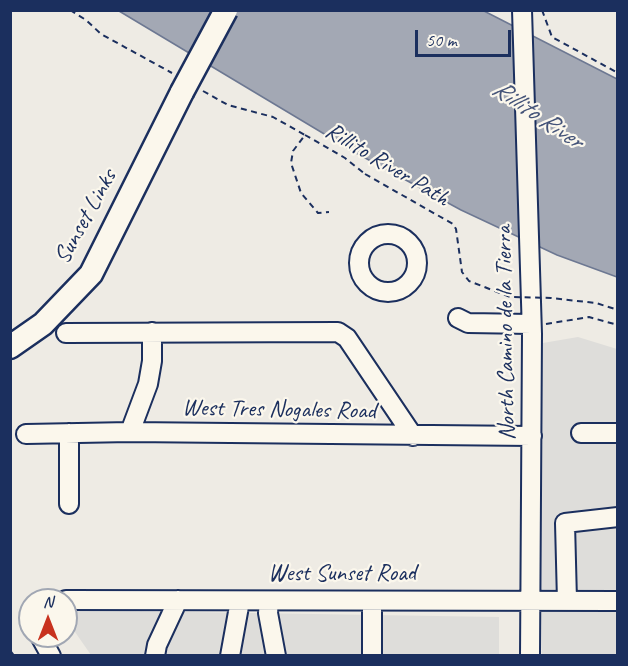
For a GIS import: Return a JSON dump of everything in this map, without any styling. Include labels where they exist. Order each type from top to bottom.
[{"type":"main road","points":[[187,86],[226,10]]},
{"type":"main road","name":"Sunset Links","points":[[10,347],[43,324],[90,274],[187,86]]},
{"type":"street","name":"North Camino de la Tierra","points":[[522,10],[531,324],[530,656]]},
{"type":"street","points":[[458,318],[468,323],[531,324]]},
{"type":"street","points":[[130,432],[148,384],[152,361],[152,332]]},
{"type":"street","points":[[66,333],[338,332],[347,338],[413,436]]},
{"type":"street","name":"West Tres Nogales Road","points":[[26,434],[130,432],[532,436]]},
{"type":"street","points":[[69,433],[69,504]]},
{"type":"street","points":[[581,433],[618,433]]},
{"type":"street","points":[[567,601],[565,523],[618,517]]},
{"type":"street","name":"West Sunset Road","points":[[78,600],[618,601]]},
{"type":"street","points":[[155,656],[157,645],[178,600]]},
{"type":"street","points":[[230,656],[240,601]]},
{"type":"street","points":[[269,601],[268,613],[276,656]]},
{"type":"street","points":[[372,601],[372,656]]},
{"type":"path","name":"Rillito River Path","points":[[70,10],[86,20],[101,34],[187,86],[228,105],[273,117],[345,158],[365,174],[453,224],[456,229],[462,272],[469,281],[510,297],[551,298],[596,303],[618,310]]},
{"type":"path","points":[[542,10],[552,37],[618,74]]},
{"type":"path","name":"Rillito River Path","points":[[304,135],[293,151],[291,163],[302,193],[318,213],[329,212]]},
{"type":"path","points":[[531,324],[552,324],[589,317],[618,325]]},
{"type":"shaded area","points":[[578,337],[617,349],[617,655],[542,655],[537,344]]},
{"type":"shaded area","points":[[78,610],[499,617],[499,655],[91,655],[78,636]]},
{"type":"water","name":"Rillito River","points":[[119,11],[484,11],[617,79],[617,277],[557,255],[461,210],[356,153]]},
{"type":"railway","points":[[10,652],[13,656]]}]
